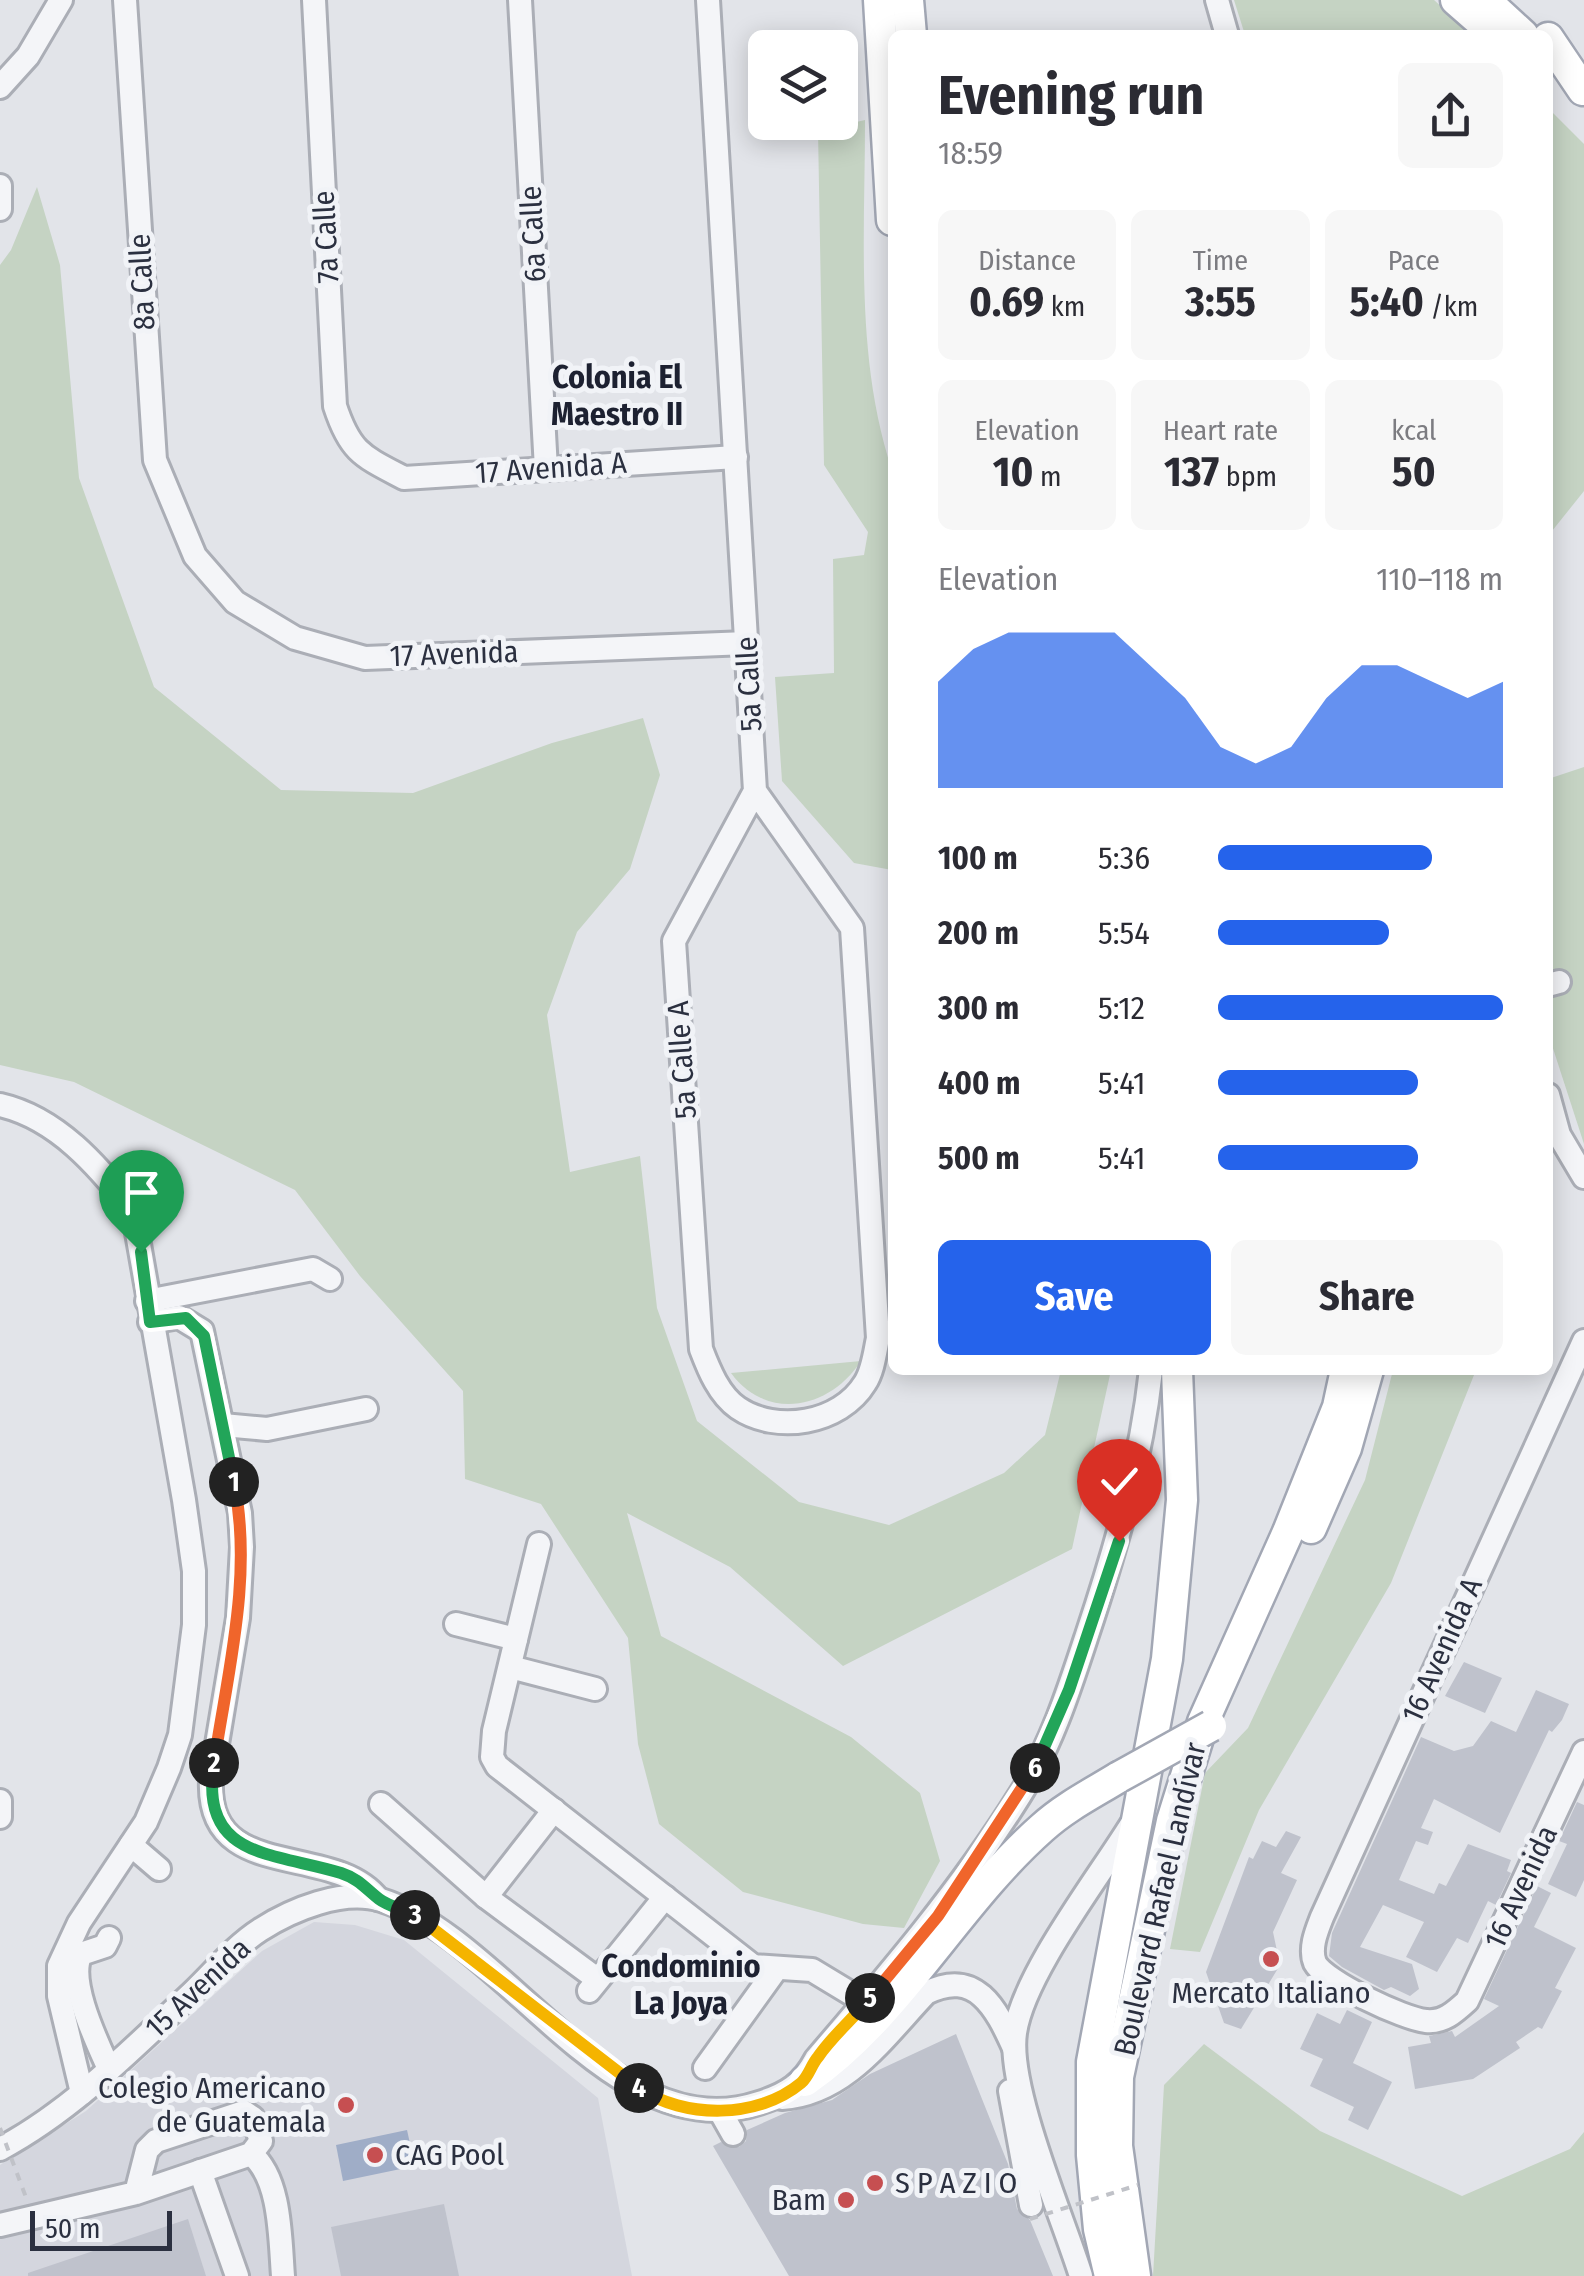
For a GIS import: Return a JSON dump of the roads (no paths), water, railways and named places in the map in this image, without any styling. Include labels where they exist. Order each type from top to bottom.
[{"type":"main road","points":[[867,0],[880,34]]},
{"type":"main road","points":[[880,0],[888,158]]},
{"type":"main road","points":[[908,0],[910,30]]},
{"type":"main road","points":[[1456,0],[1490,30]]},
{"type":"main road","points":[[1485,0],[1518,30]]},
{"type":"main road","points":[[1517,0],[1541,30]]},
{"type":"main road","points":[[1553,47],[1583,90]]},
{"type":"main road","points":[[1553,63],[1583,90]]},
{"type":"main road","points":[[1553,71],[1583,90]]},
{"type":"main road","name":"Boulevard Rafael Landívar","points":[[1110,2276],[1092,2155],[1092,2062],[1168,1659],[1180,1544],[1177,1375]]},
{"type":"main road","name":"Boulevard Rafael Landívar","points":[[1135,2276],[1117,2146],[1118,2077],[1172,1821],[1203,1722],[1296,1514],[1338,1407],[1345,1375]]},
{"type":"main road","points":[[809,2078],[830,2064],[915,1975],[1040,1829],[1103,1786],[1200,1736],[1227,1709],[1346,1448],[1367,1375]]},
{"type":"street","points":[[0,87],[28,56],[60,0]]},
{"type":"street","name":"8a Calle","points":[[126,0],[156,460],[196,556]]},
{"type":"street","name":"7a Calle","points":[[314,0],[335,406],[346,440],[370,461]]},
{"type":"street","name":"6a Calle","points":[[520,0],[546,468]]},
{"type":"street","name":"5a Calle","points":[[708,0],[755,791]]},
{"type":"street","points":[[1217,0],[1226,30]]},
{"type":"street","points":[[0,186],[0,209]]},
{"type":"street","name":"17 Avenida A","points":[[370,461],[404,478],[736,456]]},
{"type":"street","name":"17 Avenida","points":[[196,556],[236,602],[265,621],[295,638],[365,658],[747,644]]},
{"type":"street","name":"5a Calle A","points":[[755,791],[852,928],[878,1338],[866,1382],[852,1398],[835,1412],[786,1423],[765,1421],[736,1408],[714,1381],[700,1349],[674,941],[755,791]]},
{"type":"street","points":[[0,1104],[62,1134],[133,1210],[194,1571],[194,1625],[180,1735],[158,1796],[132,1845],[79,1923],[59,1966],[59,1996],[82,2093]]},
{"type":"street","points":[[1553,1112],[1560,1135],[1584,1176]]},
{"type":"street","points":[[148,1312],[313,1269],[330,1279]]},
{"type":"street","points":[[148,1312],[179,1317],[202,1330],[223,1425],[242,1547],[238,1618],[211,1780],[215,1813],[228,1834],[248,1850],[343,1874],[367,1884],[378,1898],[441,1932],[547,2021],[650,2095],[684,2109],[720,2111],[809,2096],[841,2078],[926,1993],[939,1987],[965,1985],[989,1999],[1016,2057],[1009,2105],[1030,2212]]},
{"type":"street","name":"16 Avenida A","points":[[1451,2016],[1425,2021],[1335,1983],[1316,1963],[1313,1941],[1584,1341]]},
{"type":"street","points":[[774,2099],[809,2078],[816,2059],[938,1916],[1022,1793],[1050,1737],[1119,1541],[1146,1418],[1150,1375]]},
{"type":"street","points":[[223,1425],[268,1429],[366,1408]]},
{"type":"street","points":[[539,1544],[492,1757],[497,1766],[753,1966],[812,1970],[855,1996],[863,2007]]},
{"type":"street","points":[[456,1624],[516,1639]]},
{"type":"street","points":[[510,1667],[594,1689]]},
{"type":"street","name":"16 Avenida","points":[[1451,2016],[1467,2001],[1584,1752]]},
{"type":"street","points":[[0,1801],[0,1818]]},
{"type":"street","points":[[382,1804],[592,1985],[665,1897]]},
{"type":"street","points":[[486,1897],[554,1810]]},
{"type":"street","points":[[1082,2276],[1021,2096],[1015,2032],[1034,1982],[1136,1818]]},
{"type":"street","points":[[132,1845],[159,1868]]},
{"type":"street","name":"15 Avenida","points":[[0,2149],[82,2093],[259,1931],[338,1897],[378,1898]]},
{"type":"street","points":[[107,1942],[81,1954],[75,1972],[90,2026],[109,2069]]},
{"type":"street","points":[[705,2068],[776,1968]]},
{"type":"street","points":[[720,2111],[733,2134]]},
{"type":"street","points":[[0,2225],[30,2210],[136,2193],[251,2154],[258,2148],[261,2132],[244,2112],[156,2141],[147,2150],[136,2193]]},
{"type":"street","points":[[251,2154],[264,2164],[271,2183],[284,2276]]},
{"type":"street","points":[[200,2171],[237,2276]]},
{"type":"street","points":[[0,2238],[30,2210]]},
{"type":"water","name":"CAG Pool","points":[[407,2130],[415,2166],[343,2181],[336,2145]]},
{"type":"place","name":"Mercato Italiano","points":[[1271,1959]]},
{"type":"place","name":"Colegio Americano de Guatemala","points":[[346,2105]]},
{"type":"place","name":"CAG Pool","points":[[375,2155]]},
{"type":"place","name":"S P A Z I O","points":[[875,2183]]},
{"type":"place","name":"Bam","points":[[846,2200]]},
{"type":"district","name":"Colonia El Maestro II","points":[[617,396]]},
{"type":"district","name":"Condominio La Joya","points":[[681,1984]]}]
